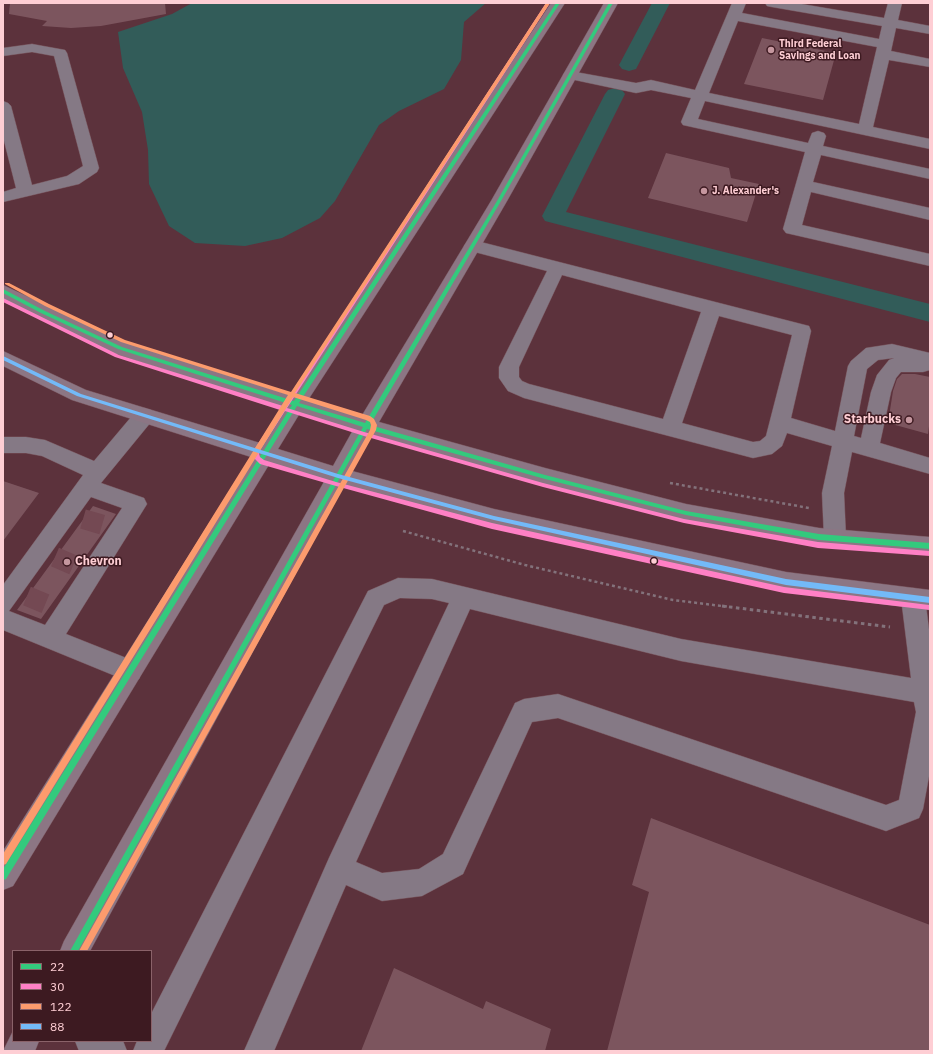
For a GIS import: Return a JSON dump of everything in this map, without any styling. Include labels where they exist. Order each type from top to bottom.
[{"type":"main road","points":[[3,876],[294,404],[558,3]]},
{"type":"main road","points":[[75,950],[366,426],[473,246],[611,3]]},
{"type":"main road","points":[[3,291],[43,312],[120,348],[366,426],[545,476],[686,513],[819,537],[930,546]]},
{"type":"main road","points":[[3,358],[79,395],[338,476],[494,518],[786,582],[922,599]]},
{"type":"main road","points":[[18,1051],[23,1042]]},
{"type":"lane","points":[[772,3],[930,30]]},
{"type":"lane","points":[[865,130],[895,3]]},
{"type":"lane","points":[[930,63],[884,49],[736,10],[689,122],[930,174]]},
{"type":"lane","points":[[3,52],[32,48],[60,53],[91,168],[73,180],[3,197]]},
{"type":"lane","points":[[574,69],[636,88],[651,85],[930,144]]},
{"type":"lane","points":[[3,106],[25,191]]},
{"type":"lane","points":[[822,121],[792,228],[930,260]]},
{"type":"lane","points":[[804,185],[930,214]]},
{"type":"lane","points":[[473,246],[802,331],[775,440],[765,448],[753,450],[524,390],[515,386],[509,378],[508,367],[557,268]]},
{"type":"lane","points":[[670,428],[712,308]]},
{"type":"lane","points":[[835,538],[833,493],[858,366],[873,353],[892,351],[930,360]]},
{"type":"lane","points":[[869,448],[881,392],[887,375],[896,364],[930,365]]},
{"type":"lane","points":[[14,596],[48,555],[75,517],[92,480],[144,416]]},
{"type":"lane","points":[[780,423],[930,466]]},
{"type":"lane","points":[[3,445],[26,445],[45,448],[92,480],[136,504],[113,528],[59,609],[51,637]]},
{"type":"lane","points":[[148,1051],[376,598],[398,588],[432,589],[681,650],[927,692]]},
{"type":"lane","points":[[259,1051],[339,868],[464,597]]},
{"type":"lane","points":[[339,868],[382,887],[422,882],[453,864],[524,711],[558,706],[886,818],[910,809],[928,712],[927,692],[917,630],[922,599]]},
{"type":"lane","points":[[3,619],[51,637],[130,671]]},
{"type":"lane","points":[[92,1042],[112,1051]]},
{"type":"path","points":[[669,483],[833,513]]},
{"type":"path","points":[[403,531],[525,566],[673,600],[917,630]]},
{"type":"water","points":[[192,3],[486,3],[464,22],[461,60],[444,89],[399,111],[379,125],[335,201],[320,218],[282,238],[245,246],[195,243],[169,226],[149,184],[148,150],[142,112],[123,68],[118,32],[172,14]]},
{"type":"building","points":[[10,3],[165,3],[166,14],[101,26],[71,28],[42,26],[47,21],[9,14]]},
{"type":"building","points":[[762,38],[836,53],[823,100],[744,84]]},
{"type":"building","name":"J. Alexander's","points":[[666,153],[729,168],[731,178],[759,184],[747,222],[648,198]]},
{"type":"building","points":[[902,374],[915,374],[930,377],[930,419],[928,434],[888,423],[893,391],[897,379]]},
{"type":"building","points":[[3,481],[39,493],[3,541]]},
{"type":"building","name":"Chevron","points":[[93,506],[116,514],[41,619],[17,610]]},
{"type":"building","points":[[651,818],[930,925],[930,1051],[607,1051],[649,892],[632,885]]},
{"type":"building","points":[[394,968],[483,1009],[486,1001],[551,1029],[545,1051],[361,1051]]},
{"type":"waterway","points":[[629,65],[661,3]]},
{"type":"waterway","points":[[615,94],[553,216],[930,313]]},
{"type":"tunnel","points":[[83,519],[107,526]]},
{"type":"tunnel","points":[[55,557],[78,567]]},
{"type":"tunnel","points":[[27,596],[51,606]]},
{"type":"transit line","name":"30","points":[[548,3],[257,450],[257,458],[262,462],[336,484],[492,526],[784,590],[929,608]]},
{"type":"transit line","name":"122","points":[[3,861],[288,400],[548,3]]},
{"type":"transit line","name":"22","points":[[3,876],[295,404],[558,3]]},
{"type":"transit line","name":"22","points":[[75,950],[366,426],[499,201],[611,3]]},
{"type":"transit line","name":"122","points":[[7,284],[47,305],[123,341],[368,418],[374,425],[373,430],[84,950]]},
{"type":"transit line","name":"22","points":[[3,291],[43,312],[120,348],[366,426],[545,477],[686,513],[819,537],[930,546]]},
{"type":"transit line","name":"30","points":[[3,300],[117,356],[364,434],[543,485],[684,521],[818,545],[929,554]]},
{"type":"transit line","name":"88","points":[[3,358],[79,395],[338,476],[494,518],[786,582],[930,600]]},
{"type":"place","name":"Third Federal Savings and Loan","points":[[771,50]]},
{"type":"place","name":"J. Alexander's","points":[[704,191]]},
{"type":"place","name":"Starbucks","points":[[909,420]]},
{"type":"place","name":"Chevron","points":[[67,562]]}]
